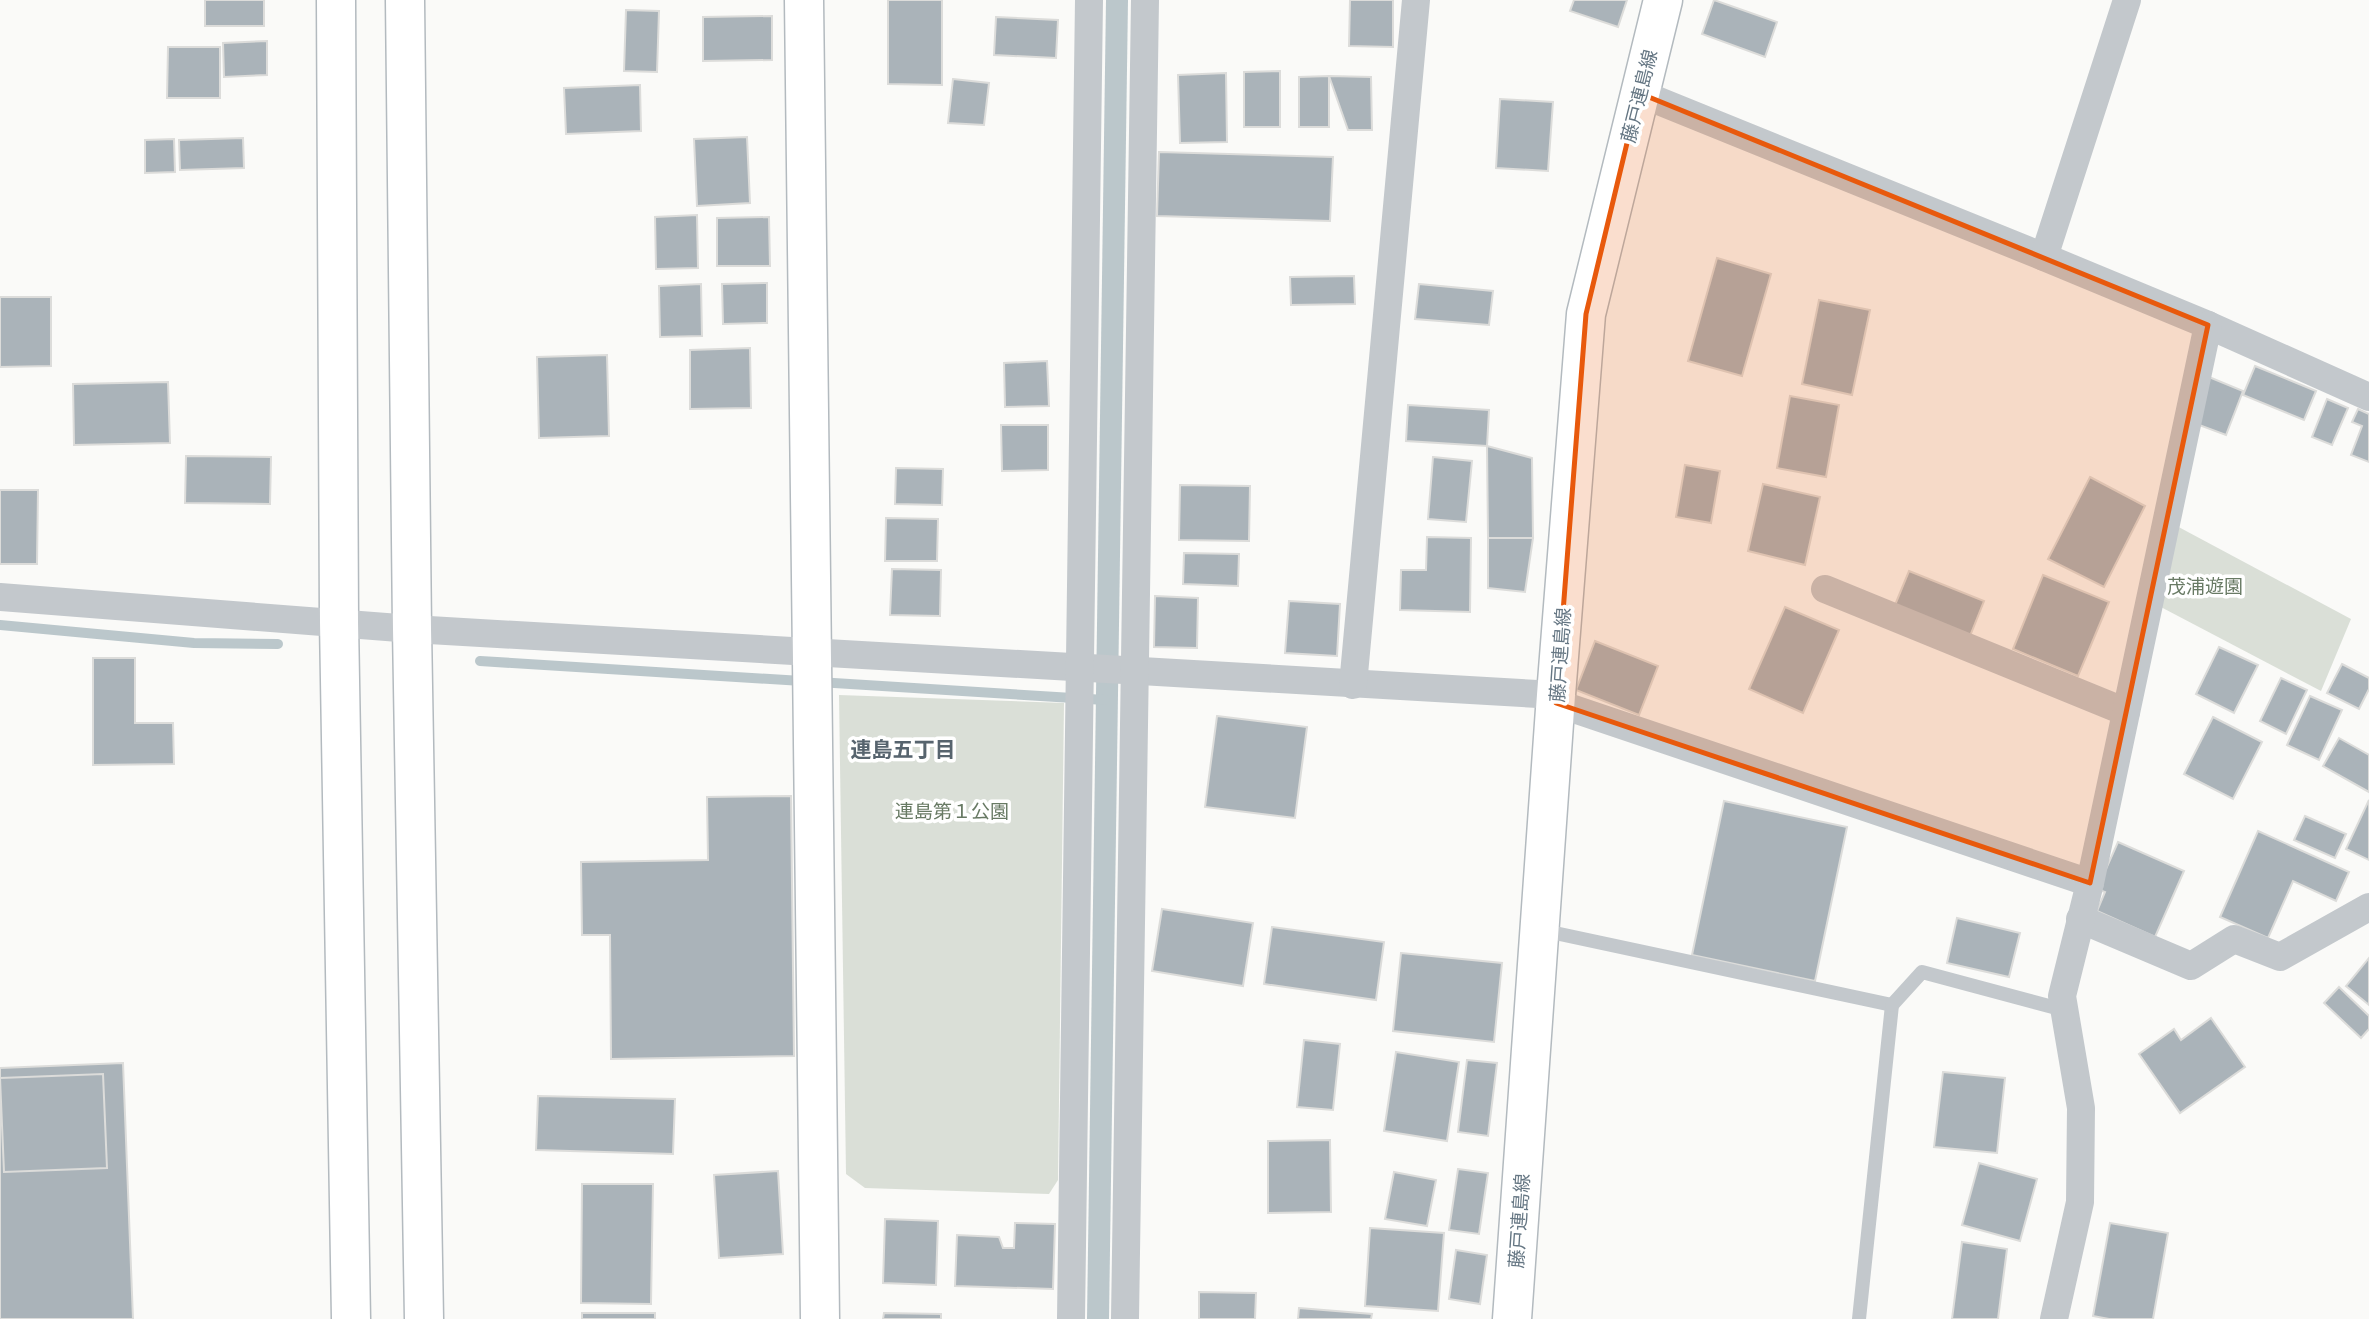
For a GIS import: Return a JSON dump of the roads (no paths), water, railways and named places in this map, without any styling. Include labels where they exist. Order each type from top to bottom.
[{"type":"street","points":[[336,0],[339,622],[351,1319]]},
{"type":"street","points":[[405,0],[424,1319]]},
{"type":"street","points":[[804,0],[820,1319]]},
{"type":"street","points":[[1071,1319],[1082,684],[1089,0]]},
{"type":"street","points":[[1125,1319],[1129,669],[1145,0]]},
{"type":"street","points":[[1353,685],[1416,0]]},
{"type":"street","name":"藤戸連島線","points":[[1512,1319],[1556,699],[1587,314],[1663,0]]},
{"type":"street","points":[[2044,257],[2127,0]]},
{"type":"street","points":[[1639,93],[2044,257],[2369,397]]},
{"type":"street","points":[[2054,1319],[2080,1202],[2081,1108],[2062,996],[2090,883],[2208,326]]},
{"type":"street","points":[[1825,589],[2126,712]]},
{"type":"street","points":[[0,597],[339,622],[814,675],[1082,684],[1129,669],[1556,699],[2090,883]]},
{"type":"street","points":[[2080,919],[2191,967],[2234,939],[2280,957],[2369,907]]},
{"type":"lane","points":[[1539,930],[1892,1005]]},
{"type":"lane","points":[[1859,1319],[1892,1005],[1922,972],[2064,1010]]},
{"type":"waterway","points":[[0,625],[194,643],[278,644]]},
{"type":"waterway","points":[[480,661],[1105,700]]},
{"type":"district","name":"連島五丁目","points":[[903,749]]},
{"type":"park label","name":"茂浦遊園","points":[[2205,586]]},
{"type":"park label","name":"連島第１公園","points":[[952,811]]}]
